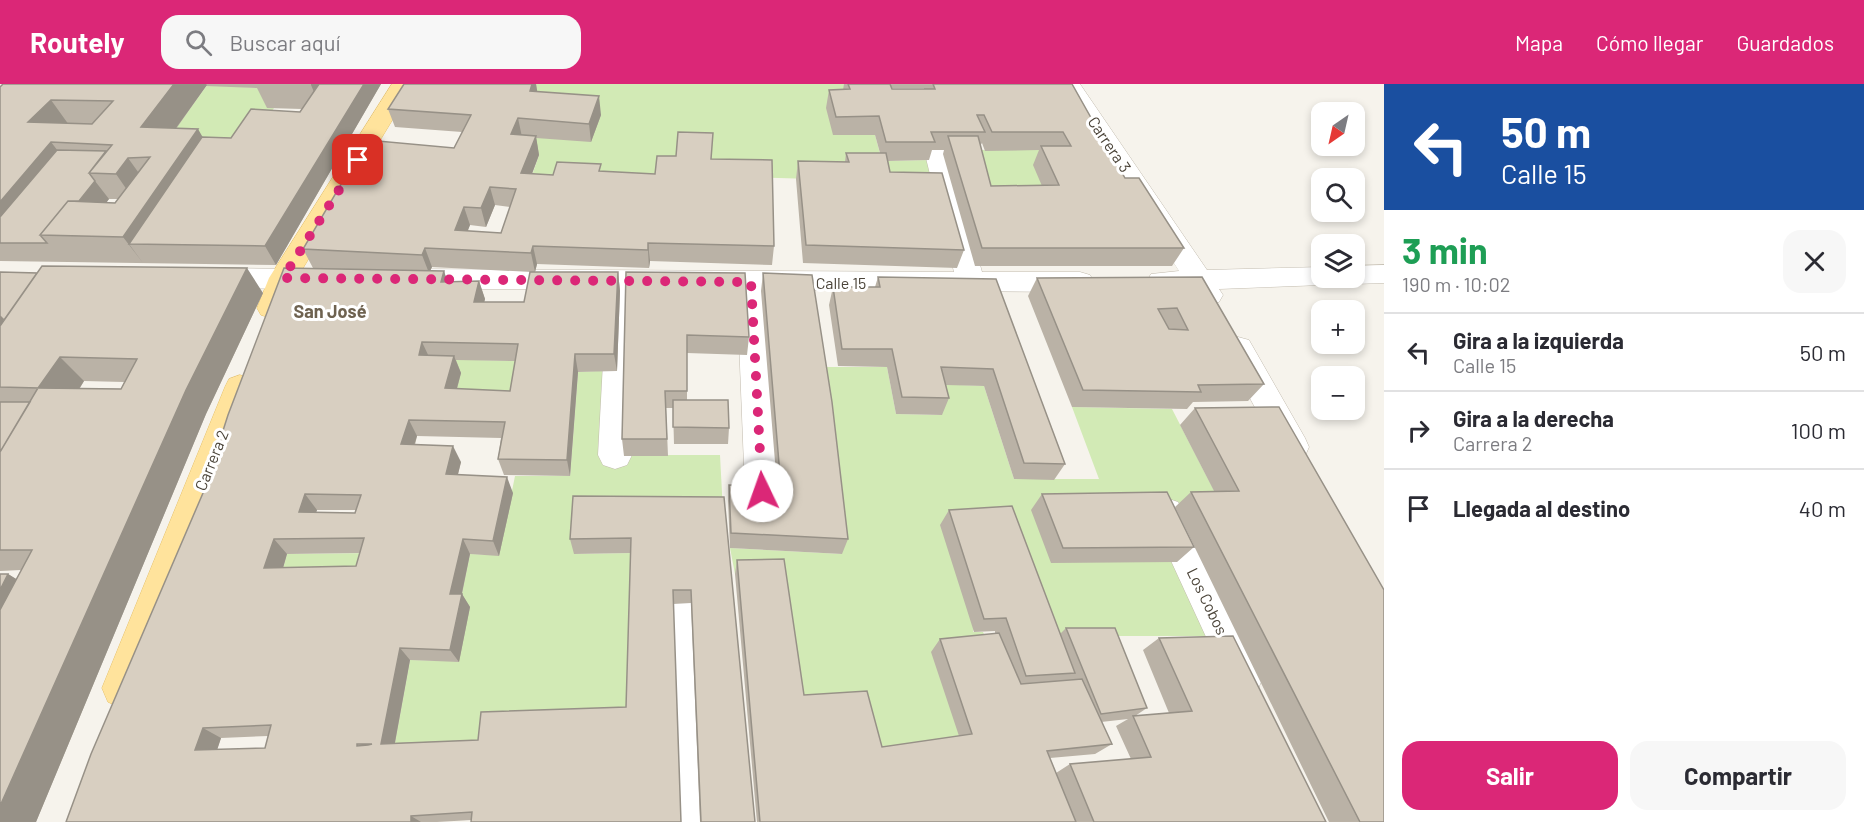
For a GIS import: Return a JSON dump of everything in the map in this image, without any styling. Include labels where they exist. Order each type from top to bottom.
[{"type":"main road","name":"Carrera 2","points":[[114,711],[150,612],[283,278],[403,84]]},
{"type":"street","name":"Carrera 3","points":[[1069,84],[1201,281],[1304,466]]},
{"type":"street","points":[[937,154],[971,283]]},
{"type":"street","points":[[1365,275],[1384,274]]},
{"type":"street","points":[[1141,282],[1311,276]]},
{"type":"street","points":[[177,278],[341,279]]},
{"type":"street","name":"Calle 15","points":[[376,279],[1105,282]]},
{"type":"street","points":[[615,455],[621,281]]},
{"type":"street","points":[[751,282],[762,491]]},
{"type":"street","name":"Los Cobos","points":[[1164,509],[1258,703]]},
{"type":"street","points":[[684,610],[692,822]]},
{"type":"green space","points":[[536,84],[880,84],[833,135],[875,135],[882,161],[929,160],[936,192],[846,180],[676,175],[531,178],[539,155],[522,137],[533,110]]},
{"type":"green space","points":[[207,85],[279,89],[274,108],[241,156],[158,153]]},
{"type":"green space","points":[[979,150],[1055,150],[1051,204],[984,205]]},
{"type":"green space","points":[[430,359],[523,361],[515,408],[452,406]]},
{"type":"green space","points":[[820,367],[887,367],[896,414],[941,415],[934,384],[984,386],[1014,479],[1099,479],[1072,407],[1172,409],[1222,506],[1177,562],[1212,636],[1043,636],[1002,522],[973,632],[983,632],[989,646],[961,744],[875,756],[799,706],[781,574],[735,574],[730,548],[842,554]]},
{"type":"green space","points":[[618,370],[615,455],[720,455],[723,512],[575,554],[633,553],[629,717],[486,749],[393,753],[410,660],[459,661],[459,607],[470,554],[499,555],[515,476],[570,476],[578,372]]},
{"type":"green space","points":[[375,553],[367,580],[279,582],[287,554]]},
{"type":"building","points":[[3,84],[174,84],[141,127],[198,129],[123,237],[40,235],[68,201],[115,203],[150,157],[128,158],[116,174],[89,173],[112,145],[51,142],[0,202],[0,87]],"holes":[[[51,100],[113,101],[92,124],[28,122]]]},
{"type":"building","points":[[319,84],[364,84],[265,246],[129,244],[202,137],[231,138],[251,109],[300,112]]},
{"type":"building","points":[[404,84],[532,84],[530,91],[599,96],[589,124],[518,118],[511,134],[536,136],[521,173],[553,175],[557,162],[601,164],[599,171],[655,174],[657,156],[676,156],[678,132],[713,133],[711,159],[772,160],[774,246],[648,243],[648,250],[533,246],[531,253],[425,248],[422,255],[303,249],[367,140],[454,148],[471,115],[388,109]],"holes":[[[490,187],[516,189],[501,233],[455,230],[464,207],[481,208]]]},
{"type":"building","points":[[848,84],[890,84],[892,89],[935,89],[933,84],[1072,84],[1125,178],[1139,178],[1184,248],[982,248],[948,136],[978,136],[991,186],[1059,185],[1041,146],[1071,146],[1063,132],[992,132],[984,115],[977,115],[985,132],[931,132],[935,142],[886,142],[879,116],[836,117],[829,90],[850,89]]},
{"type":"building","points":[[57,150],[106,151],[89,173],[95,181],[79,201],[68,201],[40,235],[47,243],[0,243],[0,217]]},
{"type":"building","points":[[846,153],[886,153],[890,172],[942,173],[964,250],[806,245],[798,161],[849,162]]},
{"type":"building","points":[[42,266],[247,268],[186,390],[0,806],[0,610],[32,550],[0,550],[0,452],[38,388],[0,387],[0,326]],"holes":[[[60,357],[137,359],[121,389],[38,388]]]},
{"type":"building","points":[[284,268],[444,271],[441,282],[479,281],[474,302],[524,302],[530,272],[618,272],[614,354],[575,354],[567,460],[498,459],[505,422],[409,420],[401,444],[453,446],[446,474],[507,477],[493,541],[463,539],[450,594],[462,594],[450,650],[400,648],[381,744],[478,740],[481,712],[626,707],[631,538],[570,539],[573,496],[724,497],[755,822],[701,822],[691,590],[673,590],[681,822],[471,822],[472,812],[411,816],[411,822],[66,822],[91,754],[203,493],[228,415]],"holes":[[[422,342],[518,344],[510,391],[445,388],[454,356],[419,355]],[[305,494],[361,495],[355,513],[299,512]],[[364,538],[356,566],[264,568],[274,539]],[[271,725],[265,748],[195,750],[203,728]]]},
{"type":"building","points":[[0,272],[37,273],[4,320],[0,316]]},
{"type":"building","points":[[626,272],[745,273],[749,337],[687,335],[687,391],[665,391],[667,439],[622,439]]},
{"type":"building","points":[[763,273],[812,275],[832,402],[848,539],[731,533],[729,485],[781,487]]},
{"type":"building","points":[[878,277],[996,279],[1065,464],[1024,463],[993,369],[941,367],[949,398],[902,397],[892,349],[842,349],[833,287],[880,287]]},
{"type":"building","points":[[1202,277],[1264,384],[1198,385],[1201,392],[1083,390],[1037,278]],"holes":[[[1177,308],[1188,330],[1169,329],[1158,309]]]},
{"type":"building","points":[[673,400],[728,400],[729,428],[673,427]]},
{"type":"building","points":[[0,402],[30,402],[0,452]]},
{"type":"building","points":[[1279,407],[1384,590],[1384,822],[1360,822],[1191,492],[1239,491],[1195,408]]},
{"type":"building","points":[[1167,492],[1194,547],[1063,548],[1042,494]]},
{"type":"building","points":[[1012,506],[1075,673],[1026,676],[1006,618],[984,619],[949,510]]},
{"type":"building","points":[[784,559],[804,695],[867,691],[882,747],[972,734],[940,639],[999,633],[1021,684],[1082,679],[1112,744],[1047,751],[1076,822],[760,822],[737,560]]},
{"type":"building","points":[[0,574],[8,574],[0,590]]},
{"type":"building","points":[[1066,628],[1115,628],[1147,708],[1101,714]]},
{"type":"building","points":[[1233,636],[1326,822],[1094,822],[1070,764],[1151,757],[1133,716],[1192,711],[1159,638]]},
{"type":"district","name":"San José","points":[[330,311]]},
{"type":"route","points":[[358,160],[283,278],[751,282],[762,491]]}]
